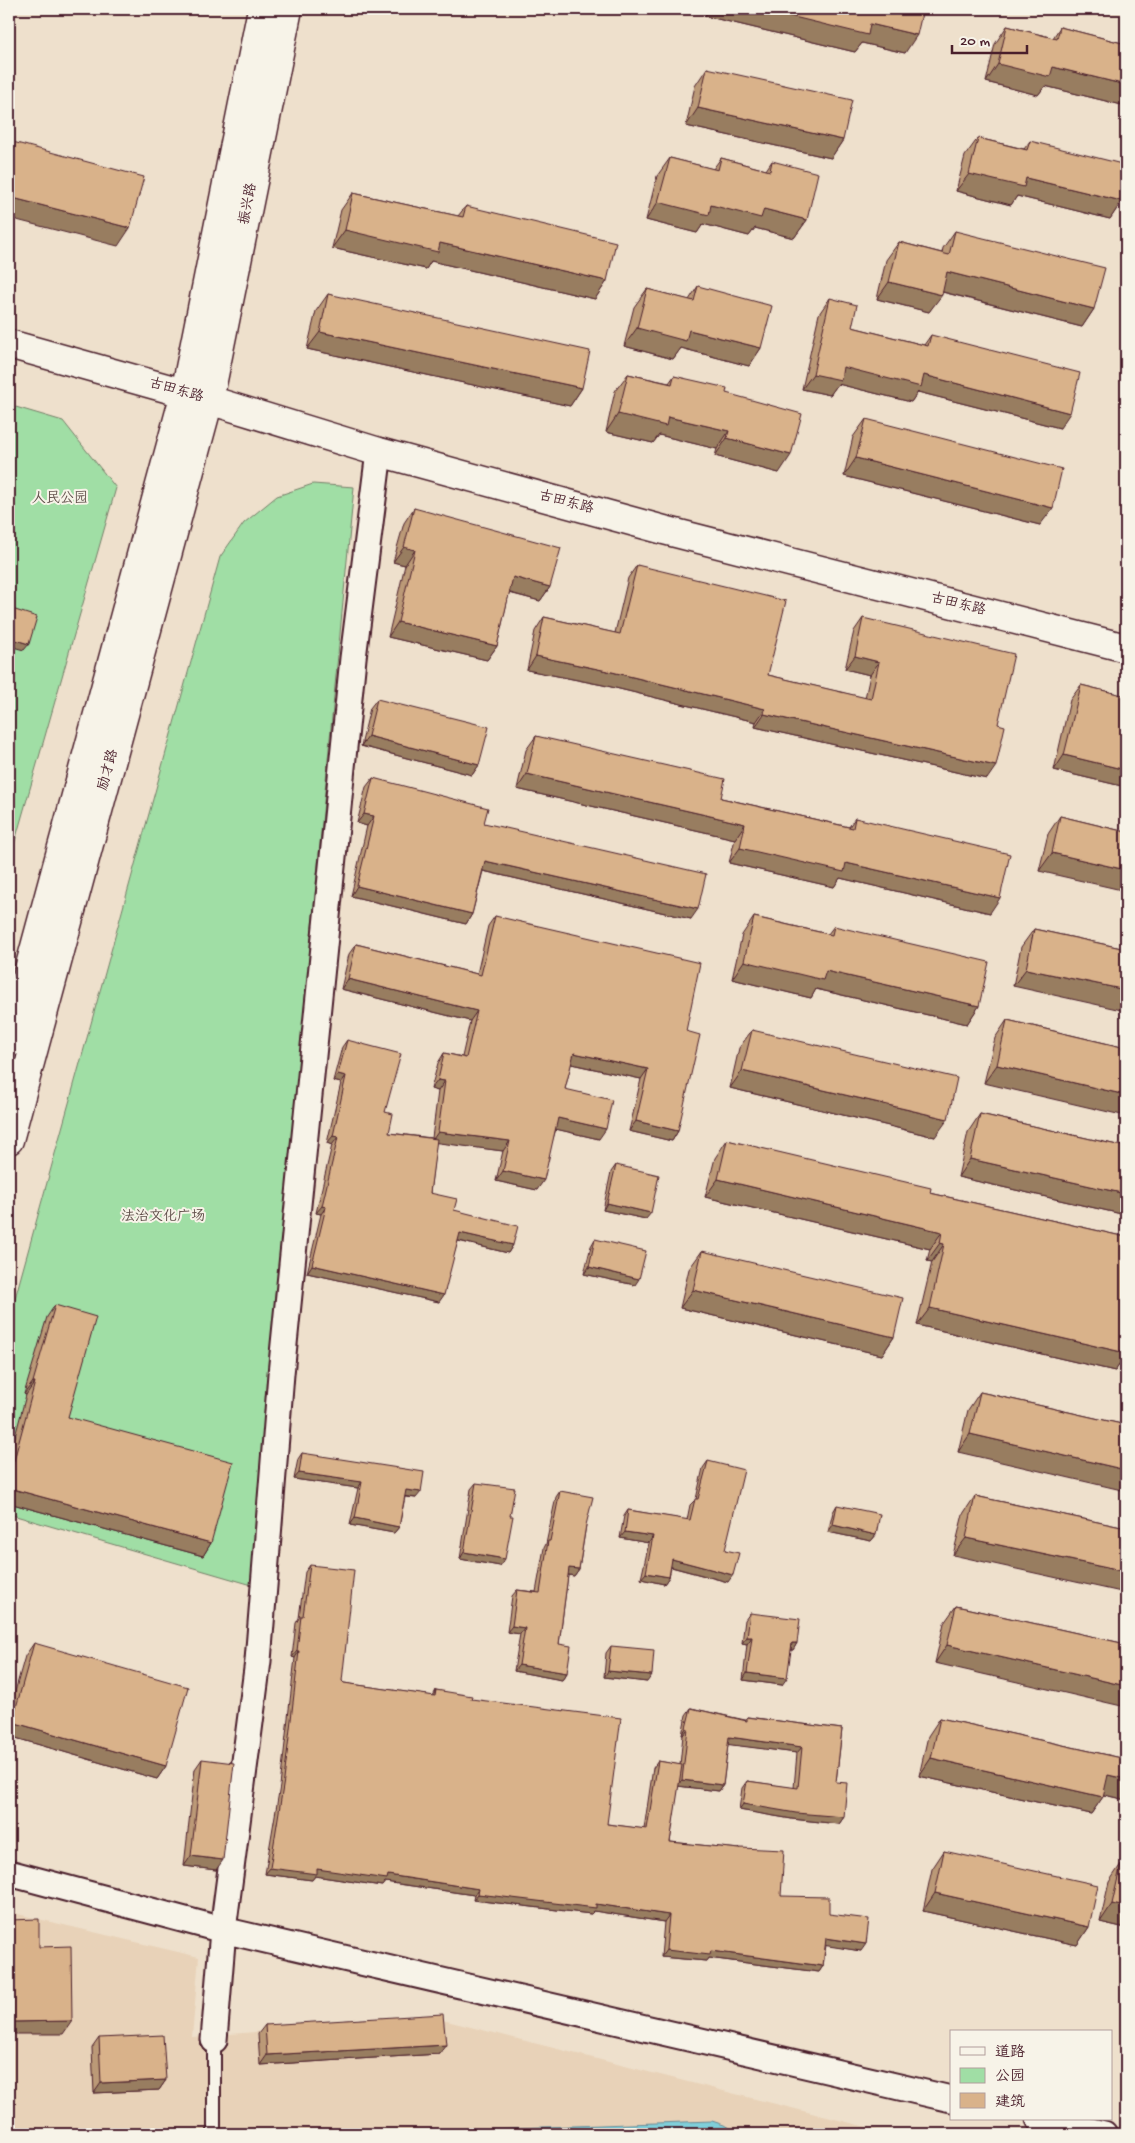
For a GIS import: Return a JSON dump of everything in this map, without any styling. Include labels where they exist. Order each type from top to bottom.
[{"type":"street","name":"振兴路","points":[[197,397],[262,9]]},
{"type":"street","name":"振兴路","points":[[197,397],[288,9]]},
{"type":"street","name":"古田东路","points":[[9,344],[197,397],[380,452],[664,530],[1126,648]]},
{"type":"street","name":"励才路","points":[[9,1043],[197,397]]},
{"type":"street","name":"励才路","points":[[9,1140],[197,397]]},
{"type":"street","points":[[214,2040],[222,1930],[258,1661],[282,1364],[353,658],[380,452]]},
{"type":"street","points":[[9,1873],[222,1930],[950,2099]]},
{"type":"street","points":[[1043,2120],[1104,2134]]},
{"type":"lane","points":[[214,2040],[214,2130]]},
{"type":"shaded area","points":[[9,1912],[199,1957],[192,2037],[435,2018],[894,2134],[9,2134]]},
{"type":"green space","name":"人民公园","points":[[9,405],[63,421],[116,488],[9,862]]},
{"type":"green space","name":"法治文化广场","points":[[313,484],[354,487],[269,1377],[252,1585],[9,1514],[9,1320],[220,557],[244,523],[277,496]]},
{"type":"water","points":[[712,2121],[724,2125],[739,2134],[350,2134]]},
{"type":"building","points":[[761,9],[923,9],[917,35],[870,24],[868,35]]},
{"type":"building","points":[[1007,26],[1057,39],[1060,27],[1126,44],[1126,85],[1053,67],[1050,77],[998,64]]},
{"type":"building","points":[[707,68],[852,100],[843,140],[698,108]]},
{"type":"building","points":[[978,138],[1027,150],[1030,141],[1126,165],[1126,184],[1122,201],[1026,178],[1024,187],[969,174]]},
{"type":"building","points":[[9,141],[144,177],[130,228],[9,197]]},
{"type":"building","points":[[670,158],[718,170],[721,158],[770,171],[772,161],[818,173],[807,220],[764,209],[761,218],[711,205],[709,215],[658,202]]},
{"type":"building","points":[[353,193],[463,217],[466,206],[616,242],[607,281],[440,243],[438,252],[345,230]]},
{"type":"building","points":[[955,231],[1105,268],[1094,309],[947,272],[942,295],[889,282],[899,242],[949,255]]},
{"type":"building","points":[[698,286],[772,306],[761,348],[689,330],[686,341],[637,328],[647,289],[694,301]]},
{"type":"building","points":[[328,294],[590,351],[582,388],[320,332]]},
{"type":"building","points":[[830,298],[857,305],[852,327],[928,346],[931,335],[1080,373],[1070,413],[924,375],[921,387],[843,367],[841,380],[813,374]]},
{"type":"building","points":[[628,374],[672,384],[674,376],[727,388],[726,393],[802,414],[791,455],[727,438],[729,431],[668,417],[666,426],[618,414]]},
{"type":"building","points":[[866,419],[1062,469],[1053,508],[856,458]]},
{"type":"building","points":[[414,508],[561,548],[550,587],[513,577],[497,646],[398,622],[415,550],[404,547]]},
{"type":"building","points":[[637,565],[786,601],[768,675],[871,699],[879,662],[855,656],[863,618],[1014,654],[998,724],[1005,726],[996,766],[764,714],[765,709],[612,672],[536,656],[544,617],[620,634]]},
{"type":"building","points":[[9,608],[37,617],[29,644],[9,638]]},
{"type":"building","points":[[1081,685],[1126,696],[1126,770],[1064,755]]},
{"type":"building","points":[[377,699],[489,727],[479,765],[368,736]]},
{"type":"building","points":[[536,736],[725,779],[721,798],[853,828],[855,818],[1010,854],[1000,898],[846,863],[844,872],[740,848],[745,824],[527,774]]},
{"type":"building","points":[[373,778],[488,808],[484,823],[706,874],[698,909],[485,861],[472,914],[357,886],[374,816],[364,814]]},
{"type":"building","points":[[1060,816],[1126,832],[1126,870],[1052,853]]},
{"type":"building","points":[[495,916],[700,963],[686,1031],[700,1035],[678,1131],[636,1121],[648,1069],[574,1053],[565,1089],[612,1100],[606,1129],[558,1118],[544,1180],[503,1171],[510,1141],[438,1132],[445,1081],[438,1080],[444,1053],[466,1058],[477,1011],[348,979],[356,944],[481,975]]},
{"type":"building","points":[[754,917],[832,935],[834,926],[989,962],[979,1006],[826,971],[823,980],[744,961]]},
{"type":"building","points":[[1034,929],[1126,949],[1126,990],[1026,969]]},
{"type":"building","points":[[1007,1020],[1126,1048],[1126,1095],[997,1065]]},
{"type":"building","points":[[752,1030],[957,1078],[948,1119],[742,1071]]},
{"type":"building","points":[[347,1040],[401,1054],[385,1112],[393,1114],[389,1133],[437,1139],[430,1193],[457,1199],[454,1210],[518,1226],[513,1245],[460,1233],[444,1295],[312,1265],[326,1207],[322,1206],[338,1137],[333,1136],[346,1076],[338,1074]]},
{"type":"building","points":[[980,1114],[1126,1147],[1126,1194],[970,1159]]},
{"type":"building","points":[[727,1140],[931,1188],[930,1193],[1126,1237],[1126,1353],[930,1308],[944,1244],[940,1243],[942,1232],[718,1179]]},
{"type":"building","points":[[616,1165],[659,1175],[651,1213],[607,1203]]},
{"type":"building","points":[[595,1239],[646,1251],[639,1279],[589,1267]]},
{"type":"building","points":[[702,1251],[903,1298],[894,1337],[693,1290]]},
{"type":"building","points":[[55,1305],[96,1317],[68,1417],[233,1462],[211,1543],[9,1488],[9,1479],[35,1382],[33,1382]]},
{"type":"building","points":[[980,1392],[1126,1425],[1126,1470],[970,1434]]},
{"type":"building","points":[[302,1453],[424,1472],[421,1492],[406,1490],[399,1527],[355,1518],[362,1482],[299,1473]]},
{"type":"building","points":[[708,1461],[744,1470],[725,1550],[739,1553],[733,1575],[672,1559],[669,1577],[646,1573],[653,1536],[625,1532],[628,1510],[690,1520],[695,1499],[698,1499]]},
{"type":"building","points":[[476,1483],[515,1488],[510,1516],[513,1516],[505,1559],[464,1552]]},
{"type":"building","points":[[560,1491],[593,1497],[586,1525],[579,1569],[569,1568],[559,1644],[571,1646],[567,1673],[519,1665],[525,1628],[512,1626],[517,1590],[540,1593],[548,1541],[550,1541]]},
{"type":"building","points":[[975,1496],[1126,1528],[1126,1572],[966,1538]]},
{"type":"building","points":[[837,1505],[880,1514],[876,1535],[833,1525]]},
{"type":"building","points":[[310,1565],[354,1570],[342,1681],[344,1683],[435,1696],[436,1690],[472,1696],[471,1699],[621,1718],[607,1824],[647,1829],[658,1761],[682,1765],[670,1842],[740,1849],[784,1850],[781,1896],[829,1897],[829,1914],[869,1919],[866,1944],[826,1938],[823,1966],[711,1951],[710,1955],[666,1950],[669,1915],[596,1904],[596,1908],[478,1894],[479,1889],[388,1875],[387,1879],[317,1869],[317,1874],[270,1868],[284,1780],[299,1651],[297,1651],[301,1616],[303,1616]]},
{"type":"building","points":[[956,1606],[1126,1644],[1126,1686],[947,1645]]},
{"type":"building","points":[[750,1613],[800,1619],[797,1643],[792,1643],[787,1678],[747,1673],[752,1637],[747,1637]]},
{"type":"building","points":[[34,1643],[188,1687],[166,1766],[12,1722]]},
{"type":"building","points":[[611,1646],[654,1650],[652,1675],[608,1671]]},
{"type":"building","points":[[691,1708],[747,1721],[747,1717],[842,1729],[836,1782],[847,1783],[844,1817],[796,1813],[743,1804],[747,1781],[798,1788],[802,1747],[729,1737],[723,1785],[682,1780],[688,1729],[686,1728]]},
{"type":"building","points":[[940,1718],[1126,1759],[1126,1779],[1108,1775],[1103,1797],[931,1758]]},
{"type":"building","points":[[202,1759],[234,1763],[223,1860],[191,1856]]},
{"type":"building","points":[[944,1851],[1098,1885],[1089,1927],[935,1893]]},
{"type":"building","points":[[1121,1864],[1126,1865],[1126,1907],[1112,1904]]},
{"type":"building","points":[[39,1919],[39,1947],[71,1946],[72,2021],[9,2022],[9,1920]]},
{"type":"building","points":[[443,2014],[446,2045],[267,2055],[265,2025]]},
{"type":"building","points":[[163,2035],[166,2080],[101,2083],[99,2038]]}]
